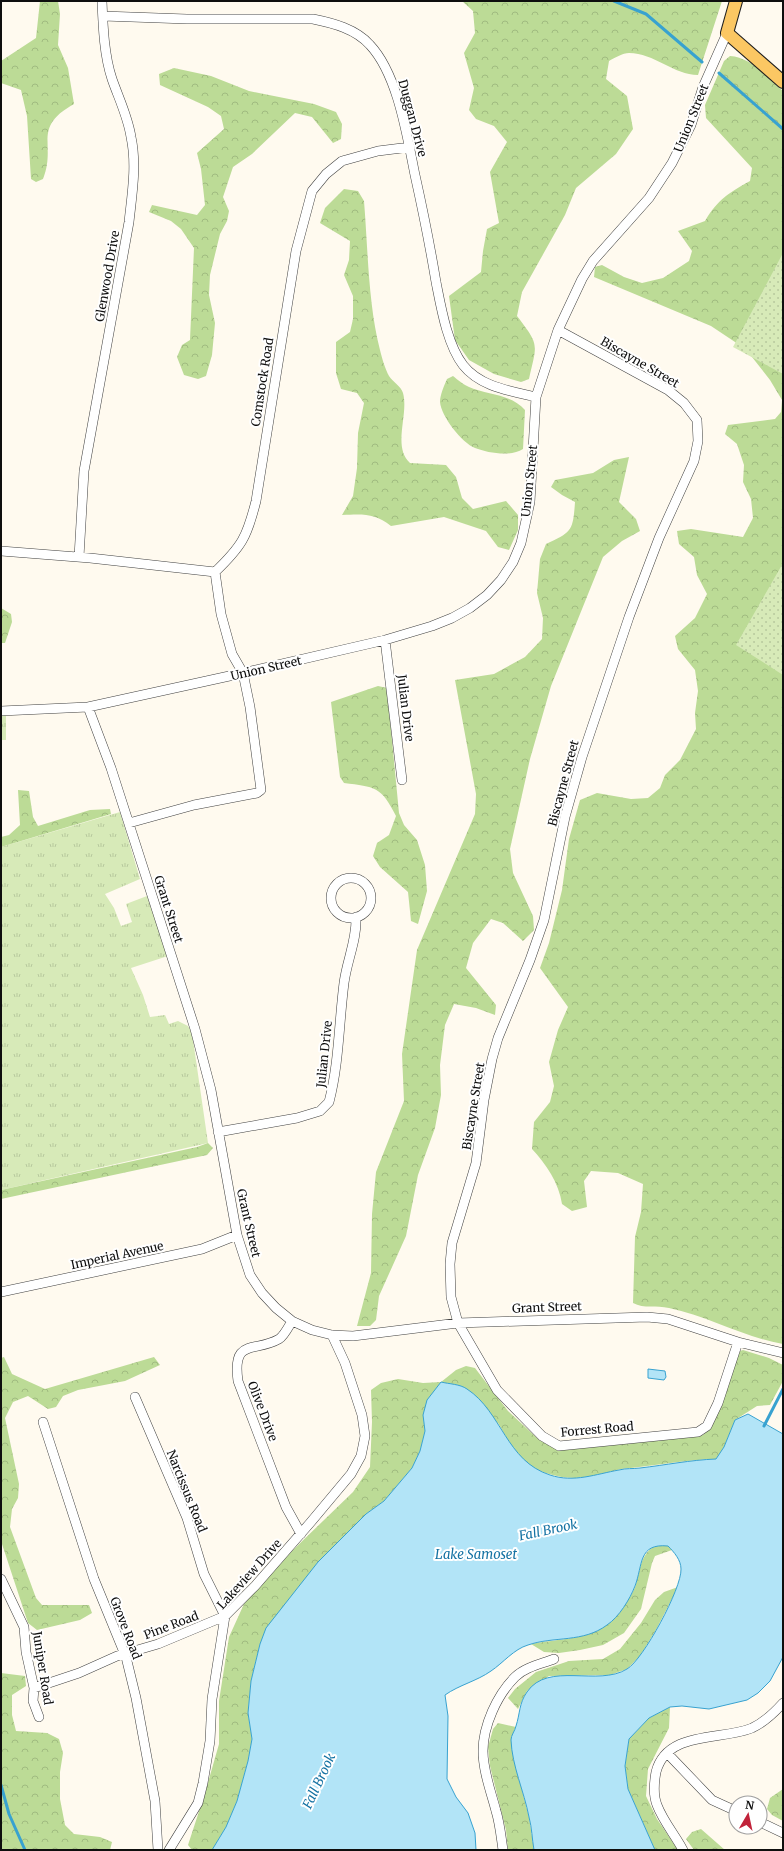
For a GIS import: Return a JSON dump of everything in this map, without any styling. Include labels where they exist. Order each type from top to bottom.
[{"type":"main road","name":"Union Street","points":[[727,33],[736,1]]},
{"type":"main road","points":[[727,33],[783,82]]},
{"type":"street","name":"Glenwood Drive","points":[[80,557],[84,471],[129,222],[134,180],[132,138],[107,58],[102,16],[102,1]]},
{"type":"street","name":"Duggan Drive","points":[[102,16],[187,19],[313,19],[334,24],[353,32],[370,44],[382,62],[398,101],[410,147],[441,307],[453,347],[463,365],[479,379],[498,388],[536,397]]},
{"type":"street","name":"Union Street","points":[[1,711],[88,707],[385,640],[432,626],[470,608],[487,595],[501,580],[513,562],[521,543],[530,502],[536,397],[558,330],[582,279],[593,261],[649,198],[672,163],[691,125],[703,87],[727,33]]},
{"type":"street","name":"Comstock Road","points":[[215,572],[231,557],[244,541],[251,521],[256,501],[296,251],[312,191],[326,174],[342,161],[378,151],[410,147]]},
{"type":"street","name":"Biscayne Street","points":[[458,1322],[451,1297],[450,1264],[452,1243],[476,1162],[484,1100],[492,1059],[498,1038],[530,960],[544,920],[565,817],[582,757],[629,617],[659,538],[694,462],[698,441],[697,420],[684,403],[668,390],[558,330]]},
{"type":"street","points":[[1,551],[80,557],[215,572],[221,614],[232,654],[243,673],[255,739],[261,788],[259,792],[194,805],[129,823]]},
{"type":"street","name":"Julian Drive","points":[[385,640],[402,780]]},
{"type":"street","name":"Grant Street","points":[[88,707],[111,768],[195,1029],[211,1090],[237,1235],[250,1275],[262,1293],[276,1308],[292,1321],[312,1330],[332,1335],[353,1336],[458,1322],[647,1317],[668,1319],[738,1342],[783,1353]]},
{"type":"street","points":[[347,878],[360,880],[369,890],[371,896],[368,908],[364,913],[356,917],[345,917],[339,914],[331,903],[332,890],[336,884],[347,878]]},
{"type":"street","name":"Julian Drive","points":[[218,1132],[297,1118],[320,1111],[330,1102],[344,983],[349,957],[354,946],[356,917]]},
{"type":"street","name":"Imperial Avenue","points":[[1,1292],[202,1249],[237,1235]]},
{"type":"street","name":"Olive Drive","points":[[292,1321],[280,1338],[246,1348],[239,1356],[237,1370],[238,1381],[286,1507],[301,1534]]},
{"type":"street","name":"Forrest Road","points":[[458,1322],[497,1390],[542,1436],[558,1446],[698,1432],[707,1426],[718,1403],[738,1342]]},
{"type":"street","name":"Lakeview Drive","points":[[169,1850],[198,1803],[203,1783],[210,1741],[212,1699],[225,1616],[255,1586],[301,1534],[351,1474],[360,1456],[364,1436],[362,1415],[332,1335]]},
{"type":"street","name":"Narcissus Road","points":[[135,1397],[187,1518],[204,1574],[225,1616]]},
{"type":"street","name":"Grove Road","points":[[43,1422],[94,1579],[124,1654],[136,1698],[155,1801],[158,1850]]},
{"type":"street","name":"Juniper Road","points":[[1,1579],[24,1627],[26,1652],[34,1688],[33,1701],[39,1717]]},
{"type":"street","name":"Pine Road","points":[[34,1688],[79,1673],[124,1654],[158,1644],[225,1616]]},
{"type":"street","points":[[503,1850],[497,1813],[485,1766],[483,1752],[485,1731],[503,1693],[516,1676],[534,1666],[554,1659]]},
{"type":"street","points":[[683,1850],[657,1805],[653,1784],[659,1764],[667,1753],[692,1740],[733,1734],[753,1727],[771,1716],[783,1703]]},
{"type":"street","points":[[667,1753],[712,1800],[728,1807]]},
{"type":"street","points":[[768,1826],[783,1833]]},
{"type":"green space","points":[[40,1],[58,1],[60,14],[58,45],[68,68],[74,104],[53,121],[49,129],[47,167],[43,179],[36,182],[31,179],[27,116],[21,90],[1,83],[1,61],[36,38]]},
{"type":"green space","points":[[462,1],[722,1],[698,75],[681,72],[647,56],[638,54],[624,54],[609,61],[606,79],[627,96],[633,129],[616,154],[576,188],[565,215],[522,292],[517,316],[530,333],[535,345],[535,351],[529,379],[521,382],[494,374],[469,360],[455,340],[449,296],[481,272],[487,229],[499,223],[490,172],[507,142],[494,126],[476,119],[469,110],[474,88],[464,53],[475,33],[473,11]]},
{"type":"green space","points":[[730,56],[738,57],[752,64],[783,91],[783,1344],[754,1337],[698,1316],[664,1307],[641,1306],[633,1303],[635,1237],[641,1212],[643,1184],[618,1173],[591,1171],[584,1181],[587,1207],[572,1211],[562,1204],[555,1181],[532,1149],[534,1122],[550,1102],[554,1086],[549,1062],[558,1030],[568,1007],[540,968],[549,943],[562,890],[569,839],[580,800],[597,793],[631,799],[648,798],[660,788],[665,775],[680,760],[696,729],[695,713],[698,691],[695,670],[678,649],[675,636],[695,618],[707,594],[697,575],[694,557],[679,544],[677,531],[691,529],[743,537],[753,518],[751,499],[743,482],[744,465],[737,444],[725,434],[728,425],[775,419],[781,412],[782,400],[770,380],[752,357],[735,342],[711,326],[594,277],[595,267],[602,265],[624,277],[642,283],[663,278],[689,261],[692,251],[678,231],[705,221],[714,207],[724,197],[750,181],[752,168],[706,118],[705,105],[724,61]]},
{"type":"green space","points":[[174,68],[211,76],[249,91],[314,104],[336,112],[342,124],[341,139],[333,143],[312,117],[295,113],[252,154],[233,167],[223,197],[229,211],[227,221],[220,234],[210,275],[209,295],[215,323],[212,355],[206,376],[198,379],[184,375],[177,357],[182,345],[190,340],[194,248],[181,229],[171,221],[149,212],[152,205],[197,215],[205,205],[201,169],[197,153],[224,129],[221,116],[208,107],[160,85],[159,74]]},
{"type":"green space","points":[[344,189],[358,191],[364,201],[373,314],[385,367],[389,376],[401,388],[403,393],[404,411],[401,439],[405,456],[410,463],[446,465],[456,477],[462,498],[473,509],[506,501],[518,515],[518,530],[509,550],[498,547],[486,531],[444,517],[391,526],[380,519],[368,515],[342,515],[353,496],[357,468],[358,433],[364,403],[357,393],[341,389],[336,373],[336,342],[350,332],[353,319],[353,296],[344,275],[349,260],[350,241],[320,223],[325,208]]},
{"type":"green space","points":[[783,253],[783,374],[733,347]]},
{"type":"green space","points":[[453,376],[469,387],[506,398],[513,401],[525,410],[523,449],[506,454],[486,451],[475,448],[458,435],[444,414],[440,402],[441,393],[447,379]]},
{"type":"green space","points":[[629,457],[619,502],[636,519],[640,531],[622,541],[603,557],[551,686],[530,759],[510,849],[513,873],[533,916],[534,930],[523,941],[503,923],[491,919],[473,943],[466,968],[496,1005],[495,1015],[476,1008],[454,1004],[445,1025],[440,1065],[441,1095],[435,1128],[418,1175],[406,1236],[379,1296],[376,1320],[370,1326],[357,1326],[371,1273],[372,1214],[376,1172],[404,1101],[402,1054],[417,950],[475,814],[476,794],[455,680],[494,674],[525,657],[542,639],[543,618],[537,593],[540,559],[546,544],[566,533],[570,529],[572,525],[575,502],[551,487],[555,480],[593,473],[614,460]]},
{"type":"green space","points":[[783,563],[783,675],[736,645]]},
{"type":"green space","points":[[1,608],[11,614],[12,622],[5,643],[1,643]]},
{"type":"green space","points":[[378,686],[387,688],[399,813],[404,825],[417,840],[425,865],[427,891],[418,924],[411,921],[408,892],[380,867],[373,856],[377,843],[389,835],[396,816],[391,806],[381,793],[376,790],[370,787],[344,783],[340,777],[331,702]]},
{"type":"green space","points":[[1,715],[6,715],[6,740],[1,740]]},
{"type":"green space","points":[[18,790],[29,791],[33,817],[38,826],[90,810],[110,809],[111,814],[1,847],[1,837],[9,835],[20,825]]},
{"type":"green space","points":[[120,812],[140,879],[105,894],[114,908],[121,926],[132,922],[126,904],[147,896],[168,956],[131,968],[143,995],[150,1017],[165,1015],[169,1024],[178,1021],[188,1026],[192,1033],[208,1143],[1,1190],[1,847]]},
{"type":"green space","points":[[208,1143],[213,1148],[207,1155],[1,1199],[1,1190],[197,1147]]},
{"type":"green space","points":[[743,1350],[769,1358],[783,1365],[783,1381],[770,1405],[757,1406],[735,1420],[724,1447],[716,1459],[621,1469],[583,1478],[560,1477],[538,1470],[528,1464],[512,1448],[498,1423],[423,1415],[425,1431],[420,1451],[412,1468],[384,1501],[366,1514],[318,1562],[260,1644],[251,1681],[248,1713],[252,1739],[248,1761],[237,1801],[226,1827],[212,1850],[192,1850],[188,1845],[219,1744],[219,1701],[229,1637],[244,1604],[293,1550],[353,1492],[370,1467],[372,1422],[371,1390],[381,1383],[398,1379],[423,1383],[441,1382],[456,1370],[466,1366],[475,1368],[508,1411],[538,1439],[554,1448],[564,1450],[692,1437],[703,1435],[711,1427],[740,1351]]},
{"type":"green space","points":[[4,1357],[12,1374],[45,1389],[154,1357],[160,1365],[125,1381],[78,1390],[63,1396],[56,1407],[48,1409],[28,1396],[13,1402],[5,1418],[19,1484],[18,1498],[12,1509],[10,1527],[36,1598],[42,1605],[89,1605],[92,1613],[80,1620],[37,1630],[28,1623],[1,1541],[1,1358]]},
{"type":"green space","points":[[655,1545],[668,1545],[672,1550],[655,1556],[641,1609],[624,1633],[603,1645],[559,1653],[544,1652],[531,1644],[583,1636],[605,1626],[615,1617],[631,1595],[644,1558],[650,1549]]},
{"type":"green space","points":[[678,1587],[656,1630],[640,1656],[627,1669],[610,1675],[549,1676],[527,1691],[518,1709],[508,1698],[515,1689],[536,1672],[569,1661],[603,1659],[620,1649],[641,1623],[655,1600],[664,1592]]},
{"type":"green space","points":[[1,1673],[25,1676],[26,1686],[12,1695],[12,1715],[16,1731],[47,1733],[59,1739],[63,1753],[60,1772],[60,1799],[65,1825],[74,1834],[100,1837],[112,1842],[110,1850],[1,1850]]},
{"type":"green space","points":[[670,1707],[669,1728],[648,1769],[646,1796],[657,1819],[678,1850],[655,1850],[628,1789],[625,1766],[629,1739],[649,1718]]},
{"type":"green space","points":[[498,1723],[516,1727],[511,1738],[518,1775],[529,1817],[534,1850],[508,1850],[506,1830],[490,1766],[488,1747],[493,1729]]},
{"type":"green space","points":[[783,1789],[783,1821],[772,1815],[768,1810],[770,1798]]},
{"type":"green space","points":[[701,1829],[725,1850],[694,1850],[686,1839],[692,1832]]},
{"type":"water","points":[[648,1369],[665,1371],[666,1377],[664,1380],[648,1378]]},
{"type":"water","name":"Lake Samoset","points":[[441,1382],[458,1385],[467,1389],[489,1410],[523,1459],[535,1468],[550,1475],[559,1477],[585,1477],[624,1469],[716,1459],[724,1447],[735,1420],[748,1414],[783,1434],[783,1657],[770,1681],[758,1693],[747,1700],[709,1709],[682,1706],[670,1707],[649,1718],[629,1739],[625,1766],[628,1789],[655,1850],[534,1850],[530,1821],[516,1769],[511,1740],[522,1700],[527,1692],[536,1683],[547,1678],[560,1676],[602,1676],[615,1674],[627,1669],[634,1663],[669,1607],[680,1578],[680,1562],[670,1548],[668,1546],[658,1546],[651,1548],[643,1557],[635,1586],[627,1602],[620,1613],[607,1625],[598,1631],[578,1637],[538,1642],[523,1647],[486,1674],[456,1688],[445,1695],[448,1716],[447,1779],[456,1797],[468,1813],[475,1833],[476,1850],[212,1850],[226,1827],[237,1801],[248,1761],[252,1739],[248,1713],[251,1681],[260,1644],[266,1628],[318,1562],[366,1514],[384,1501],[412,1468],[420,1451],[425,1431],[423,1415],[427,1400]]},
{"type":"waterway","points":[[614,1],[646,14],[702,62]]},
{"type":"waterway","points":[[719,73],[783,129]]},
{"type":"waterway","name":"Fall Brook","points":[[764,1426],[783,1389]]},
{"type":"waterway","name":"Fall Brook","points":[[1,1785],[9,1814],[25,1850]]}]
